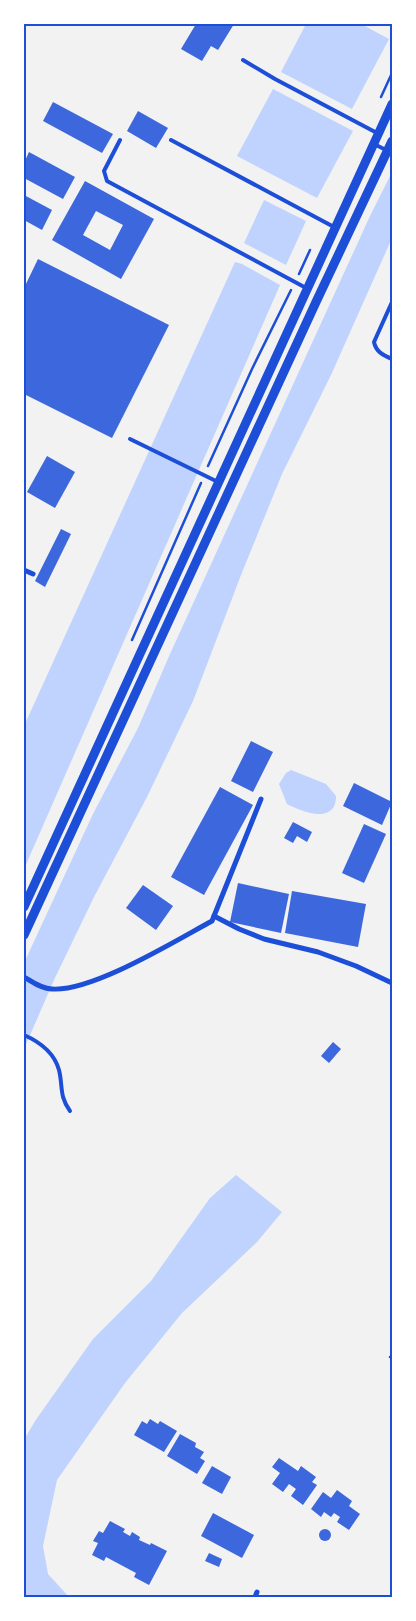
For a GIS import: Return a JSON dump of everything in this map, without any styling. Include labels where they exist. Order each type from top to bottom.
[{"type":"street","points":[[24,907],[392,104]]},
{"type":"street","points":[[24,935],[320,293],[390,152],[392,142]]},
{"type":"street","points":[[24,570],[33,574]]},
{"type":"street","points":[[24,977],[46,989],[54,990],[88,982],[116,972],[212,922],[261,799]]},
{"type":"street","points":[[214,916],[264,939],[318,952],[356,966],[392,983]]},
{"type":"lane","points":[[243,60],[379,134]]},
{"type":"lane","points":[[120,140],[104,171],[106,181],[308,289]]},
{"type":"lane","points":[[171,140],[336,228]]},
{"type":"lane","points":[[374,144],[390,152]]},
{"type":"lane","points":[[392,302],[374,342],[375,348],[380,353],[392,359]]},
{"type":"lane","points":[[130,439],[219,483]]},
{"type":"lane","points":[[24,1035],[40,1043],[52,1054],[59,1070],[61,1091],[65,1105],[70,1111]]},
{"type":"water","points":[[306,24],[361,24],[389,39],[352,109],[281,72]]},
{"type":"water","points":[[273,89],[353,131],[317,198],[237,156]]},
{"type":"water","points":[[392,172],[392,238],[331,375],[282,474],[193,701],[147,797],[94,897],[54,980],[24,1049],[24,963],[93,814],[138,728],[370,216]]},
{"type":"water","points":[[264,200],[306,221],[286,265],[244,243]]},
{"type":"water","points":[[235,262],[280,285],[24,869],[24,726]]},
{"type":"water","points":[[291,770],[326,784],[336,796],[335,805],[330,811],[317,814],[309,813],[287,804],[279,784],[286,773]]},
{"type":"water","points":[[236,1175],[282,1212],[257,1242],[182,1313],[125,1383],[57,1480],[43,1546],[48,1574],[69,1597],[24,1597],[24,1440],[35,1421],[93,1339],[151,1281],[210,1198]]},
{"type":"building","points":[[196,24],[234,24],[218,50],[211,46],[202,61],[181,49]]},
{"type":"building","points":[[53,102],[113,134],[102,153],[43,121]]},
{"type":"building","points":[[138,111],[168,128],[156,148],[127,131]]},
{"type":"building","points":[[29,152],[75,177],[63,199],[24,178],[24,163]]},
{"type":"building","points":[[85,181],[154,219],[121,279],[52,240]],"holes":[[[96,211],[123,225],[110,250],[83,235]]]},
{"type":"building","points":[[24,195],[52,210],[42,230],[24,220]]},
{"type":"building","points":[[38,259],[169,325],[112,438],[24,394],[24,288]]},
{"type":"building","points":[[47,456],[75,472],[55,508],[27,492]]},
{"type":"building","points":[[61,529],[71,534],[45,587],[35,581]]},
{"type":"building","points":[[251,741],[273,752],[253,792],[231,781]]},
{"type":"building","points":[[354,783],[392,802],[382,825],[343,806]]},
{"type":"building","points":[[220,787],[253,805],[204,895],[171,877]]},
{"type":"building","points":[[293,822],[312,832],[307,842],[297,836],[293,843],[284,838]]},
{"type":"building","points":[[364,824],[386,834],[364,883],[342,873]]},
{"type":"building","points":[[238,883],[289,894],[281,933],[230,922]]},
{"type":"building","points":[[143,885],[173,906],[156,930],[126,908]]},
{"type":"building","points":[[292,891],[366,904],[358,947],[285,933]]},
{"type":"building","points":[[333,1042],[341,1049],[329,1063],[321,1056]]},
{"type":"building","points":[[150,1419],[158,1424],[160,1421],[177,1431],[164,1452],[134,1435],[142,1421],[147,1424]]},
{"type":"building","points":[[180,1434],[196,1443],[195,1447],[204,1452],[200,1458],[205,1461],[197,1474],[167,1456]]},
{"type":"building","points":[[279,1458],[298,1471],[301,1466],[316,1477],[312,1482],[317,1485],[303,1505],[291,1496],[296,1489],[289,1484],[283,1492],[272,1484],[280,1473],[272,1467]]},
{"type":"building","points":[[212,1466],[231,1477],[222,1494],[202,1483]]},
{"type":"building","points":[[337,1490],[352,1501],[349,1506],[360,1514],[349,1530],[337,1522],[340,1517],[334,1513],[331,1517],[324,1512],[321,1517],[311,1509],[323,1492],[331,1498]]},
{"type":"building","points":[[213,1513],[254,1535],[242,1558],[201,1536]]},
{"type":"building","points":[[110,1521],[125,1529],[123,1532],[130,1536],[132,1532],[140,1537],[139,1540],[150,1545],[151,1543],[167,1551],[149,1585],[134,1577],[136,1573],[106,1557],[104,1561],[92,1555],[98,1543],[93,1541],[99,1531],[103,1533]]},
{"type":"building","points":[[323,1529],[327,1529],[331,1535],[327,1541],[323,1541],[319,1537],[319,1533]]},
{"type":"building","points":[[209,1553],[222,1559],[219,1567],[205,1561]]}]
